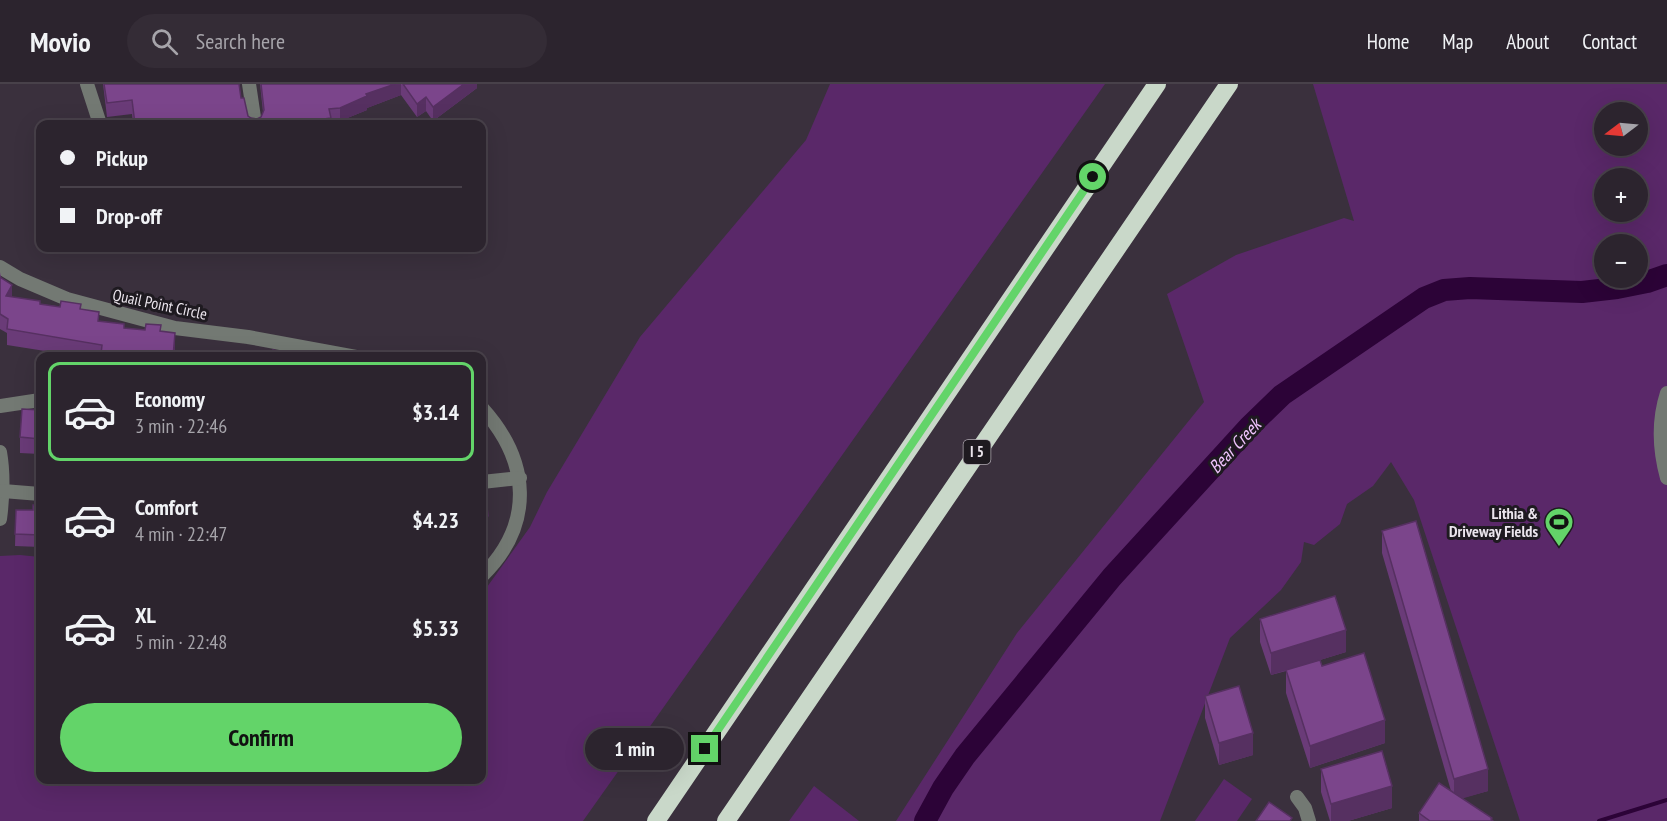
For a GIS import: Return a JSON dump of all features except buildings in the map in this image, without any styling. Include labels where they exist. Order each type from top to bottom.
[{"type":"highway","points":[[656,821],[1156,84]]},
{"type":"highway","name":"I 5","points":[[726,821],[1229,84]]},
{"type":"street","points":[[87,84],[99,120]]},
{"type":"street","points":[[249,84],[254,120]]},
{"type":"street","name":"Quail Point Circle","points":[[0,267],[20,279],[67,299],[175,328],[248,337],[329,352]]},
{"type":"street","points":[[1667,393],[1661,416],[1660,433],[1667,478]]},
{"type":"street","points":[[0,406],[36,401]]},
{"type":"street","points":[[486,413],[508,445],[520,478],[519,504],[512,532],[499,556],[486,571]]},
{"type":"street","points":[[0,452],[3,467],[0,519]]},
{"type":"street","points":[[486,482],[520,478]]},
{"type":"street","points":[[3,491],[36,494]]},
{"type":"street","points":[[1297,797],[1310,821]]},
{"type":"shaded area","points":[[830,84],[1105,84],[583,821],[0,821],[0,556],[36,557],[36,784],[486,784],[486,588],[530,527],[547,492],[640,337],[806,140]]},
{"type":"shaded area","points":[[1313,84],[1667,84],[1667,821],[1520,821],[1414,500],[1391,462],[1373,486],[1347,504],[1340,524],[1314,545],[1304,542],[1301,562],[1281,590],[1230,638],[1160,821],[896,821],[1017,633],[1204,402],[1167,294],[1236,255],[1344,218],[1354,221]]},
{"type":"shaded area","points":[[1224,779],[1252,799],[1237,821],[1195,821]]},
{"type":"shaded area","points":[[814,786],[859,821],[789,821]]},
{"type":"waterway","name":"Bear Creek","points":[[925,821],[943,788],[965,756],[1112,577],[1249,427],[1282,395],[1424,298],[1444,290],[1470,288],[1582,292],[1617,288],[1667,275]]},
{"type":"waterway","points":[[1599,821],[1667,800]]},
{"type":"place","name":"Lithia & Driveway Fields","points":[[1559,548]]},
{"type":"route","points":[[705,749],[1093,177]]}]
